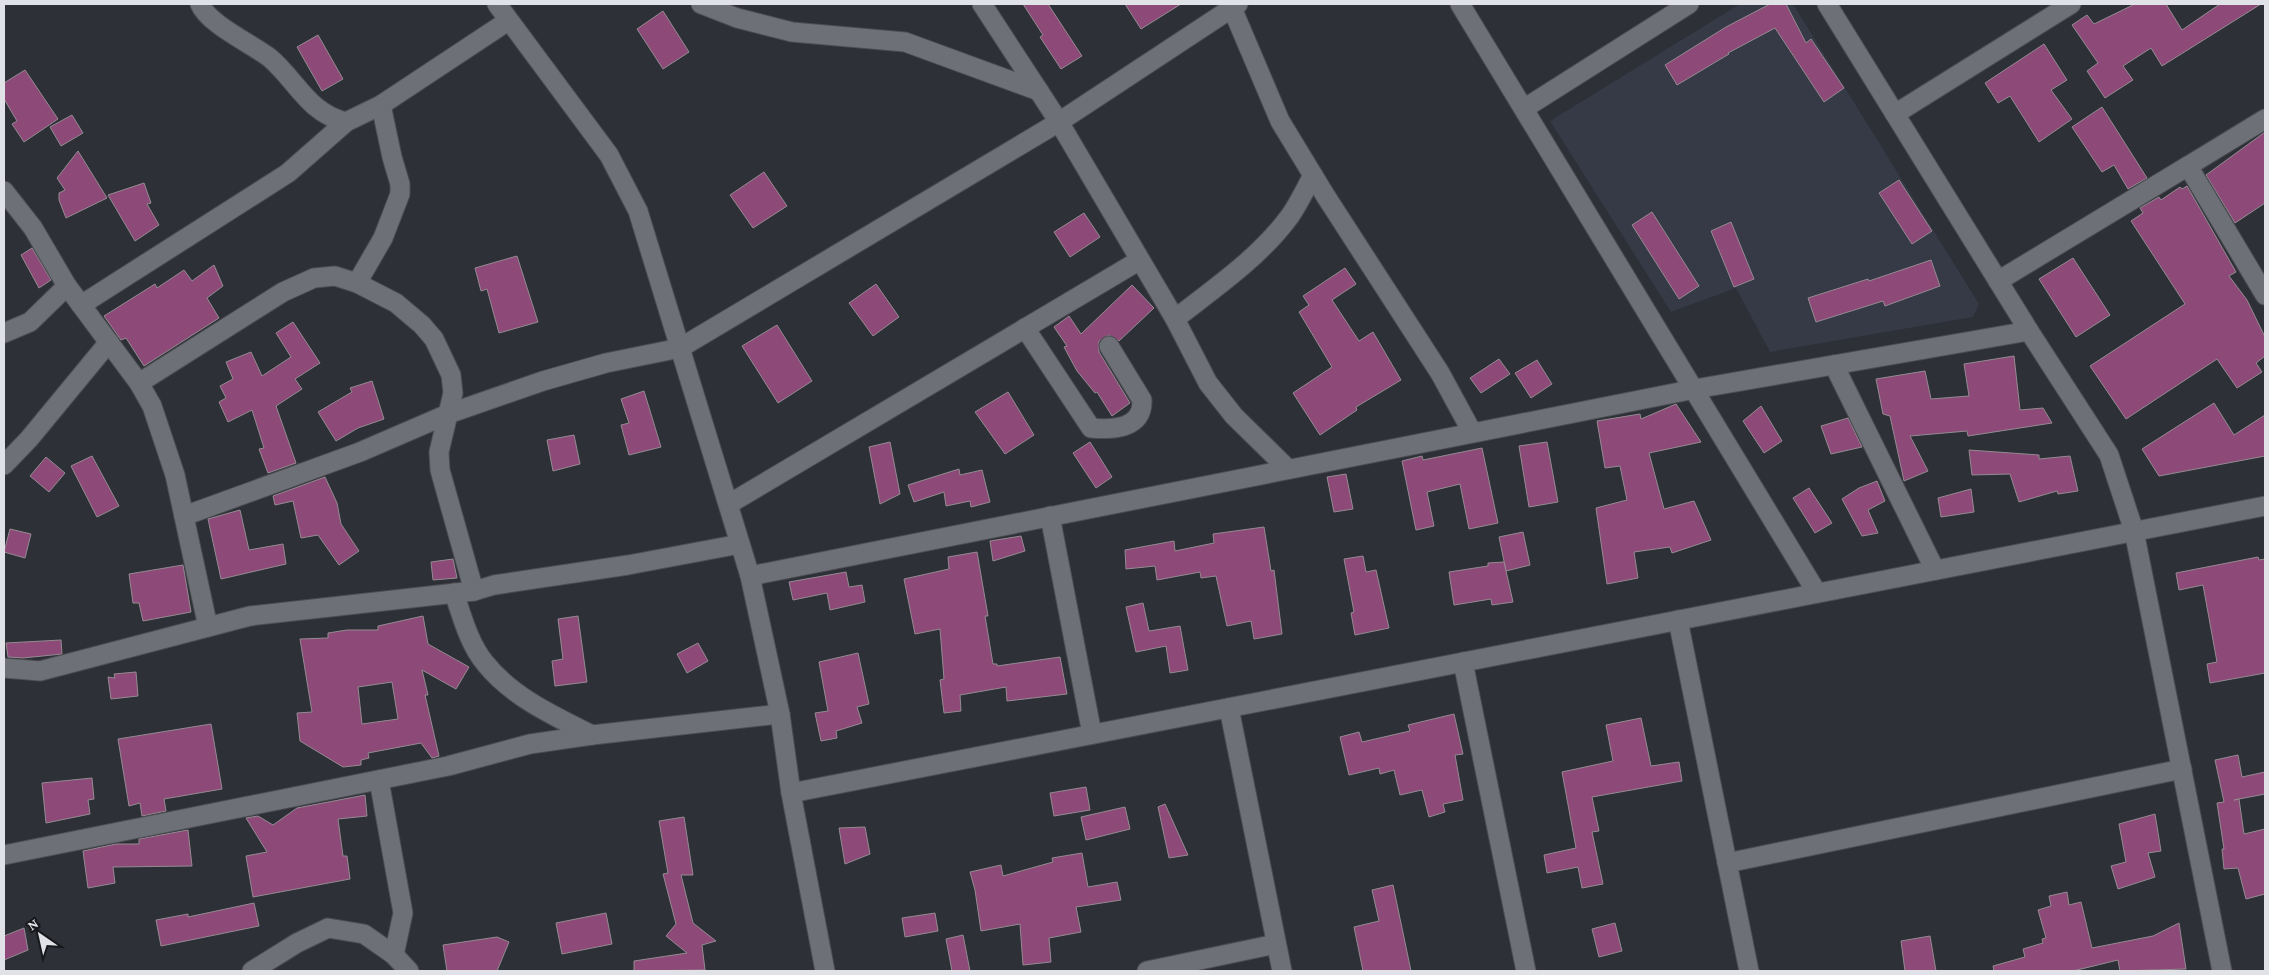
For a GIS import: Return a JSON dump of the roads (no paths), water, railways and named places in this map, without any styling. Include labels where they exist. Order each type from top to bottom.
[{"type":"street","points":[[200,4],[220,25],[270,59],[316,108],[329,118],[346,122]]},
{"type":"street","points":[[497,4],[609,155],[623,178],[638,211],[750,576],[780,714],[791,793],[825,971]]},
{"type":"street","points":[[701,4],[737,18],[792,32],[905,42],[1039,91]]},
{"type":"street","points":[[982,4],[1059,122],[1174,319],[1194,358],[1219,398],[1288,469]]},
{"type":"street","points":[[1460,4],[1525,108],[1817,593]]},
{"type":"street","points":[[1525,108],[1689,4]]},
{"type":"street","points":[[1827,4],[1998,282],[2108,455],[2134,532],[2222,971]]},
{"type":"street","points":[[1895,114],[2071,4]]},
{"type":"street","points":[[184,516],[360,452],[448,414],[543,381],[606,364],[680,348],[1059,122],[1235,6],[1280,121],[1440,373],[1472,432]]},
{"type":"street","points":[[81,305],[288,173],[346,122],[380,105],[508,20]]},
{"type":"street","points":[[357,283],[383,238],[400,194],[400,184],[380,105]]},
{"type":"street","points":[[1998,282],[2265,119]]},
{"type":"street","points":[[2188,166],[2265,295]]},
{"type":"street","points":[[1174,319],[1247,263],[1268,243],[1292,214],[1313,175]]},
{"type":"street","points":[[4,191],[33,228],[67,286],[139,383],[152,406],[164,437],[184,516],[208,627]]},
{"type":"street","points":[[729,504],[1140,260]]},
{"type":"street","points":[[139,383],[282,292],[314,278],[335,276],[357,283],[396,303],[434,338],[451,375],[453,393],[439,452],[440,470],[474,591]]},
{"type":"street","points":[[4,333],[30,322],[67,286]]},
{"type":"street","points":[[1025,328],[1091,428],[1113,430],[1137,419],[1142,409],[1142,400],[1109,346]]},
{"type":"street","points":[[750,576],[1695,389],[2029,331]]},
{"type":"street","points":[[4,465],[29,440],[109,342]]},
{"type":"street","points":[[1834,364],[1935,570]]},
{"type":"street","points":[[791,793],[2265,506]]},
{"type":"street","points":[[1050,516],[1092,734]]},
{"type":"street","points":[[4,668],[40,671],[250,616],[474,591],[494,585],[628,565],[740,544]]},
{"type":"street","points":[[454,593],[466,628],[484,662],[510,689],[555,717],[592,735]]},
{"type":"street","points":[[1678,620],[1749,971]]},
{"type":"street","points":[[1463,662],[1526,971]]},
{"type":"street","points":[[1229,708],[1282,971]]},
{"type":"street","points":[[4,855],[448,766],[530,744],[592,735],[780,714]]},
{"type":"street","points":[[1727,863],[2182,769]]},
{"type":"street","points":[[379,780],[403,913],[394,955]]},
{"type":"street","points":[[252,971],[297,943],[328,928],[364,934],[394,955],[409,971]]},
{"type":"street","points":[[1147,971],[1276,944]]}]
